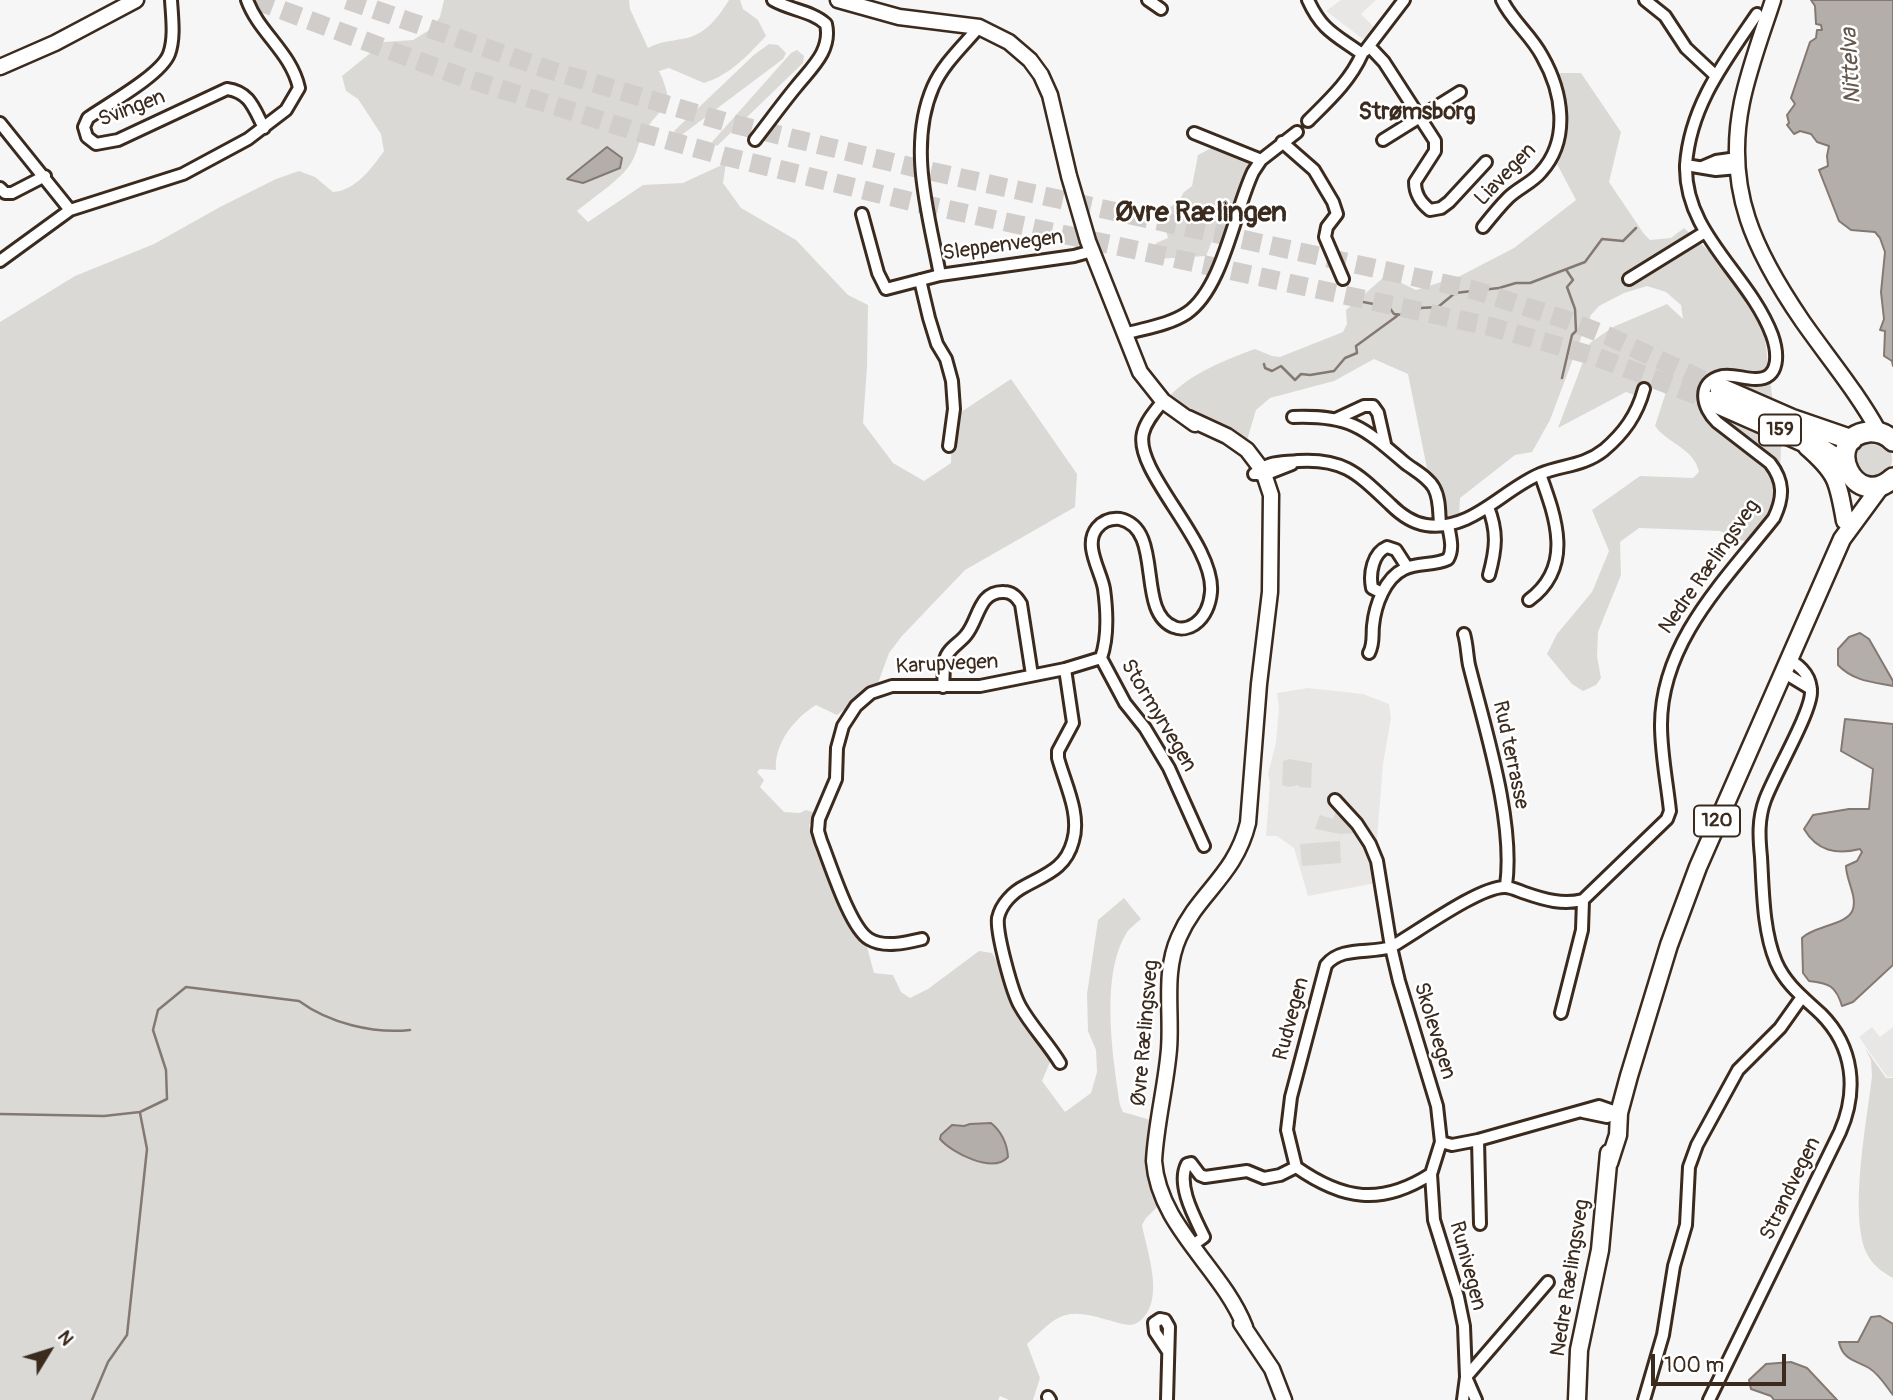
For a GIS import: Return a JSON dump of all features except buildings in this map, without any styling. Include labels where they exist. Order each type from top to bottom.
[{"type":"highway","name":"159","points":[[1877,436],[1791,419],[1716,395],[1823,450],[1863,485],[1890,481]]},
{"type":"highway","points":[[1848,471],[1846,450],[1877,436]]},
{"type":"main road","points":[[0,67],[42,50],[136,0]]},
{"type":"main road","points":[[1773,0],[1742,103],[1738,163],[1746,217],[1763,258],[1802,320],[1847,380],[1877,436]]},
{"type":"main road","name":"Øvre Rælingsveg","points":[[847,1],[900,17],[979,27],[1018,48],[1036,68],[1046,85],[1055,114],[1076,201],[1092,251],[1140,372],[1150,388],[1163,401],[1247,450],[1260,472],[1270,511],[1270,592],[1259,684],[1248,823],[1232,863],[1180,933],[1170,968],[1169,1047],[1155,1169],[1164,1203],[1194,1245],[1234,1316],[1245,1327],[1272,1368],[1284,1400]]},
{"type":"main road","points":[[1794,437],[1834,474],[1845,521]]},
{"type":"main road","name":"Nedre Rælingsveg","points":[[1577,1400],[1579,1350],[1599,1258],[1612,1123],[1619,1113],[1661,969],[1687,895],[1842,539],[1848,471]]},
{"type":"main road","name":"Nedre Rælingsveg","points":[[1842,539],[1890,481]]},
{"type":"street","name":"Svingen","points":[[171,0],[171,43],[166,60],[157,71],[88,118],[84,127],[87,137],[96,144],[118,140],[227,89],[240,91],[245,95],[264,128]]},
{"type":"street","points":[[0,261],[70,209],[183,174],[209,162],[264,128],[286,110],[299,88],[296,76],[286,57],[253,14],[247,0]]},
{"type":"street","points":[[755,140],[798,84],[813,69],[827,39],[826,24],[820,18],[773,0]]},
{"type":"street","points":[[1148,0],[1161,9]]},
{"type":"street","points":[[1308,0],[1317,20],[1328,30],[1384,62],[1420,118],[1436,146],[1415,182],[1417,195],[1430,210],[1441,208],[1450,202],[1486,162]]},
{"type":"street","points":[[1308,121],[1340,90],[1404,0]]},
{"type":"street","name":"Liavegen","points":[[1483,227],[1509,196],[1541,172],[1552,157],[1559,132],[1560,105],[1553,76],[1529,35],[1507,12],[1502,0]]},
{"type":"street","points":[[1645,0],[1665,16],[1686,48],[1716,76]]},
{"type":"street","name":"Nedre Rælingsveg","points":[[1583,900],[1661,826],[1669,815],[1661,723],[1663,696],[1672,663],[1695,619],[1774,518],[1781,501],[1782,490],[1776,471],[1770,463],[1717,422],[1705,408],[1704,394],[1713,380],[1726,376],[1753,379],[1766,377],[1774,369],[1777,355],[1772,336],[1755,299],[1705,232],[1690,203],[1686,183],[1686,165],[1694,120],[1716,76],[1757,14]]},
{"type":"street","points":[[940,275],[922,179],[921,158],[926,114],[933,87],[943,70],[979,27]]},
{"type":"street","points":[[1383,140],[1460,92]]},
{"type":"street","points":[[0,123],[70,209]]},
{"type":"street","points":[[1125,334],[1175,319],[1187,313],[1204,295],[1218,272],[1246,188],[1261,160],[1297,132]]},
{"type":"street","points":[[1194,134],[1261,160]]},
{"type":"street","points":[[1282,142],[1308,164],[1333,202],[1337,214],[1327,227],[1325,237],[1342,279]]},
{"type":"street","points":[[1686,165],[1702,167],[1716,161],[1738,163]]},
{"type":"street","points":[[0,188],[5,193],[12,193],[45,176]]},
{"type":"street","name":"Sleppenvegen","points":[[862,214],[878,273],[886,289],[940,275],[1074,256],[1092,251]]},
{"type":"street","points":[[1629,279],[1705,232]]},
{"type":"street","name":"Sleppenvegen","points":[[920,280],[929,318],[937,344],[946,359],[951,381],[954,409],[949,446]]},
{"type":"street","points":[[1260,472],[1298,461],[1315,460],[1341,465],[1357,474],[1405,516],[1425,525],[1444,525],[1488,507],[1540,474],[1580,464],[1601,452],[1621,435],[1634,417],[1644,389]]},
{"type":"street","name":"Stormyrvegen","points":[[1163,401],[1146,425],[1142,437],[1143,447],[1153,472],[1180,515],[1208,570],[1211,590],[1209,601],[1202,618],[1189,627],[1173,627],[1166,622],[1155,606],[1140,533],[1129,522],[1118,519],[1104,522],[1094,532],[1092,542],[1092,553],[1102,577],[1105,601],[1105,647],[1101,658],[1125,703],[1145,728],[1169,768],[1205,846]]},
{"type":"street","points":[[1336,419],[1364,406],[1373,406],[1378,412],[1385,444]]},
{"type":"street","points":[[1293,417],[1322,416],[1356,425],[1385,444],[1433,486],[1438,499],[1451,543],[1448,559],[1407,567],[1391,579],[1382,593],[1376,613],[1373,646],[1369,653]]},
{"type":"street","points":[[1529,600],[1545,589],[1554,569],[1557,551],[1553,509],[1540,474]]},
{"type":"street","points":[[1488,507],[1497,539],[1489,575]]},
{"type":"street","points":[[1382,593],[1372,588],[1371,582],[1380,550],[1387,547],[1396,551],[1407,567]]},
{"type":"street","points":[[943,687],[947,654],[966,635],[981,605],[993,594],[1001,592],[1017,597],[1021,604],[1032,675]]},
{"type":"street","name":"Rud terrasse","points":[[1464,634],[1468,663],[1476,686],[1504,816],[1507,886]]},
{"type":"street","name":"Karupvegen","points":[[922,939],[904,944],[882,943],[872,941],[858,929],[821,841],[819,819],[836,779],[837,748],[843,726],[856,706],[871,693],[892,686],[980,686],[1065,669],[1101,658]]},
{"type":"street","name":"Strandvegen","points":[[1709,1400],[1836,1142],[1849,1107],[1852,1088],[1844,1047],[1833,1027],[1783,974],[1770,942],[1763,892],[1759,826],[1768,792],[1808,705],[1811,689],[1785,666]]},
{"type":"street","points":[[1060,1062],[1020,1006],[1008,971],[998,921],[1000,911],[1015,892],[1063,864],[1074,841],[1074,812],[1058,758],[1058,751],[1073,723],[1074,715],[1065,669]]},
{"type":"street","name":"Skolevegen","points":[[1335,800],[1357,824],[1377,861],[1391,947],[1433,1093],[1441,1142]]},
{"type":"street","points":[[1507,886],[1557,902],[1583,900],[1582,930],[1561,1013]]},
{"type":"street","name":"Rudvegen","points":[[1296,1167],[1287,1130],[1292,1097],[1326,965],[1331,959],[1344,953],[1391,947],[1472,899],[1507,886]]},
{"type":"street","points":[[1644,1400],[1663,1335],[1674,1266],[1686,1225],[1689,1167],[1697,1144],[1738,1070],[1772,1037],[1802,997]]},
{"type":"street","points":[[1441,1142],[1452,1145],[1478,1140],[1583,1112],[1606,1116],[1619,1113]]},
{"type":"street","points":[[1478,1140],[1480,1224]]},
{"type":"street","name":"Runivegen","points":[[1441,1142],[1431,1174],[1436,1228],[1458,1297],[1464,1326],[1466,1377],[1476,1400]]},
{"type":"street","points":[[1194,1245],[1204,1237],[1185,1183],[1183,1172],[1187,1164],[1191,1163],[1200,1175],[1205,1177],[1247,1171],[1264,1178],[1280,1175],[1296,1167],[1315,1181],[1336,1190],[1362,1196],[1402,1190],[1431,1174]]},
{"type":"street","points":[[1463,1400],[1466,1377],[1548,1282]]},
{"type":"street","points":[[1167,1350],[1167,1400]]},
{"type":"shaded area","points":[[444,0],[629,0],[630,9],[648,48],[694,36],[712,23],[729,0],[740,0],[743,9],[758,20],[766,36],[730,70],[704,83],[669,68],[659,71],[667,94],[665,106],[650,123],[626,169],[577,211],[588,222],[643,185],[683,183],[726,163],[723,183],[741,208],[796,240],[848,295],[868,305],[863,423],[893,463],[924,481],[951,463],[952,418],[1011,379],[1077,474],[1075,507],[965,570],[902,636],[889,653],[878,683],[837,715],[816,705],[808,710],[782,741],[776,770],[760,769],[757,772],[764,780],[760,787],[784,812],[813,812],[815,819],[809,825],[824,869],[853,929],[867,947],[874,973],[893,975],[901,992],[910,998],[928,989],[979,951],[992,953],[1047,1047],[1050,1062],[1042,1081],[1065,1112],[1091,1093],[1097,1072],[1096,1050],[1088,1031],[1087,994],[1098,920],[1124,898],[1141,919],[1127,932],[1118,952],[1113,972],[1111,1018],[1114,1064],[1123,1112],[1161,1123],[1156,1139],[1161,1203],[1142,1225],[1152,1273],[1152,1298],[1143,1318],[1133,1324],[1073,1314],[1061,1317],[1045,1327],[1027,1344],[1040,1378],[1033,1400],[1009,1400],[1000,1396],[998,1400],[0,1400],[0,322],[75,276],[154,244],[276,179],[299,171],[315,177],[333,192],[349,188],[368,171],[384,151],[381,134],[358,99],[346,91],[342,76],[384,42],[413,40],[431,29],[440,17]],"holes":[[[607,148],[620,168],[583,183],[567,179]],[[991,1123],[1007,1160],[998,1164],[980,1162],[963,1153],[941,1135],[949,1128]]]},
{"type":"shaded area","points":[[1341,0],[1376,0],[1361,14],[1375,28],[1367,38],[1363,39],[1326,11]]},
{"type":"shaded area","points":[[769,44],[778,45],[786,53],[783,59],[679,137],[674,131]]},
{"type":"shaded area","points":[[797,50],[804,56],[803,63],[717,146],[712,142],[791,53]]},
{"type":"shaded area","points":[[1561,73],[1581,73],[1621,132],[1609,182],[1644,234],[1650,240],[1671,238],[1684,228],[1725,266],[1749,299],[1764,331],[1776,428],[1781,446],[1780,474],[1773,512],[1746,541],[1737,540],[1720,531],[1639,528],[1620,542],[1621,575],[1598,632],[1597,656],[1601,678],[1596,685],[1583,691],[1572,684],[1547,654],[1557,634],[1592,592],[1609,551],[1592,510],[1640,476],[1693,478],[1699,472],[1692,457],[1655,426],[1667,389],[1651,382],[1645,399],[1626,392],[1558,428],[1590,343],[1613,327],[1667,304],[1683,319],[1681,305],[1666,292],[1647,286],[1624,293],[1599,306],[1591,315],[1550,420],[1532,452],[1515,455],[1460,498],[1459,519],[1438,523],[1408,374],[1374,359],[1334,381],[1270,398],[1256,410],[1240,454],[1178,407],[1170,396],[1198,374],[1255,349],[1280,357],[1343,332],[1347,324],[1346,310],[1383,278],[1391,278],[1416,290],[1460,276],[1514,248],[1576,200],[1555,160],[1560,142],[1553,77]]},
{"type":"shaded area","points":[[1217,145],[1250,162],[1225,231],[1214,236],[1206,256],[1155,259],[1156,243],[1168,238],[1160,208],[1167,204],[1170,207],[1180,201],[1183,193],[1192,186],[1198,155]]},
{"type":"shaded area","points":[[1873,440],[1886,446],[1892,459],[1886,472],[1873,478],[1860,472],[1854,459],[1860,446]]},
{"type":"shaded area","points":[[1308,688],[1363,694],[1389,704],[1391,718],[1383,764],[1377,839],[1386,881],[1308,896],[1294,848],[1277,836],[1266,836],[1270,782],[1268,774],[1276,742],[1279,708],[1277,693]]},
{"type":"shaded area","points":[[1289,759],[1312,763],[1311,788],[1282,785],[1283,761]]},
{"type":"shaded area","points":[[1336,811],[1356,833],[1340,834],[1315,829],[1320,815],[1333,819]]},
{"type":"shaded area","points":[[1340,841],[1341,863],[1302,866],[1300,844]]},
{"type":"shaded area","points":[[1872,1027],[1880,1037],[1893,1027],[1893,1077],[1887,1077],[1859,1037]]},
{"type":"shaded area","points":[[1865,1048],[1886,1078],[1893,1078],[1893,1278],[1871,1261],[1861,1235],[1859,1190],[1872,1076],[1871,1060]]},
{"type":"water","name":"Nittelva","points":[[1811,0],[1893,0],[1893,366],[1892,361],[1884,356],[1885,331],[1880,330],[1884,319],[1881,292],[1885,252],[1880,238],[1875,232],[1851,230],[1839,221],[1819,170],[1828,166],[1829,146],[1817,142],[1811,134],[1800,131],[1794,134],[1787,125],[1787,115],[1795,104],[1791,98],[1810,42],[1816,38],[1817,30],[1822,30],[1821,25],[1816,24],[1815,6]]},
{"type":"water","points":[[607,147],[622,158],[620,168],[583,183],[567,179]]},
{"type":"water","points":[[1860,633],[1869,639],[1893,681],[1893,686],[1857,678],[1838,665],[1838,649],[1849,637]]},
{"type":"water","points":[[1845,719],[1893,724],[1893,965],[1853,1002],[1842,1006],[1831,987],[1809,981],[1803,973],[1802,938],[1845,919],[1854,904],[1846,866],[1857,861],[1862,852],[1860,849],[1843,852],[1828,850],[1815,842],[1804,829],[1813,815],[1849,809],[1869,809],[1873,769],[1841,751]]},
{"type":"water","points":[[991,1123],[1001,1134],[1006,1147],[1008,1157],[1001,1162],[973,1160],[940,1139],[952,1125]]},
{"type":"water","points":[[1880,1316],[1893,1324],[1893,1395],[1873,1371],[1843,1353],[1839,1342],[1858,1342],[1871,1317]]},
{"type":"water","points":[[1791,1362],[1807,1368],[1837,1400],[1774,1400],[1771,1396],[1751,1389],[1749,1380],[1766,1364]]},
{"type":"waterway","points":[[1353,300],[1389,307],[1394,314],[1403,315],[1420,308],[1438,307],[1455,293],[1530,283],[1585,262],[1602,239],[1623,241],[1636,228]]},
{"type":"waterway","points":[[1562,378],[1572,335],[1576,331],[1575,309],[1567,287],[1573,280],[1567,271]]},
{"type":"waterway","points":[[1264,364],[1265,368],[1272,371],[1281,366],[1295,380],[1301,374],[1334,371],[1345,358],[1357,353],[1356,346],[1397,316]]},
{"type":"waterway","points":[[0,1114],[104,1116],[140,1112],[167,1099],[166,1070],[153,1030],[158,1010],[186,987],[299,1001],[324,1015],[352,1025],[381,1030],[410,1030]]},
{"type":"waterway","points":[[92,1400],[108,1362],[127,1335],[147,1149],[140,1113]]},
{"type":"tunnel","points":[[255,0],[459,76],[724,156],[913,202],[1488,326],[1594,356],[1712,401]]},
{"type":"tunnel","points":[[347,0],[553,71],[729,123],[916,168],[1474,290],[1608,336],[1720,388]]},
{"type":"district","name":"Strømsborg","points":[[1417,113]]},
{"type":"district","name":"Øvre Rælingen","points":[[1201,214]]}]
